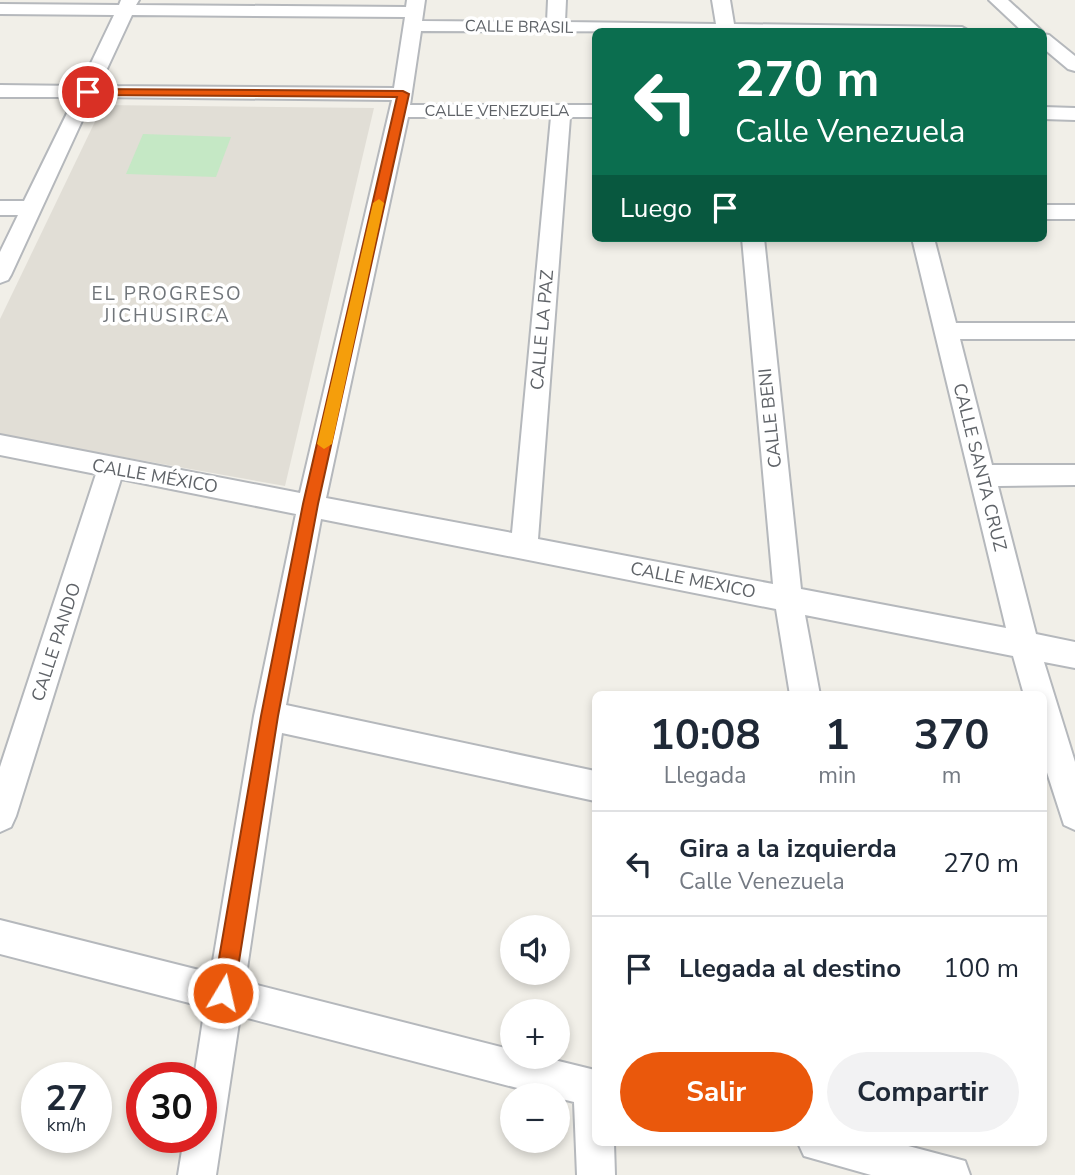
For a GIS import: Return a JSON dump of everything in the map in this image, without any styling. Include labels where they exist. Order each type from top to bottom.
[{"type":"street","points":[[556,28],[557,0]]},
{"type":"street","points":[[721,0],[726,28]]},
{"type":"street","points":[[998,0],[1030,28]]},
{"type":"street","points":[[0,275],[128,5]]},
{"type":"street","name":"CALLE BRASIL","points":[[0,9],[128,5],[271,5],[414,13],[556,28],[592,28]]},
{"type":"street","points":[[197,1175],[223,993],[270,716],[311,504],[401,103],[414,13]]},
{"type":"street","points":[[1047,42],[1075,65]]},
{"type":"street","name":"CALLE VENEZUELA","points":[[0,91],[592,111]]},
{"type":"street","name":"CALLE LA PAZ","points":[[524,548],[561,111]]},
{"type":"street","points":[[1047,113],[1075,114]]},
{"type":"street","points":[[0,208],[32,208]]},
{"type":"street","points":[[1047,212],[1075,212]]},
{"type":"street","name":"CALLE BENI","points":[[753,242],[788,598],[804,691]]},
{"type":"street","name":"CALLE SANTA CRUZ","points":[[924,242],[1038,691]]},
{"type":"street","points":[[947,331],[1075,331]]},
{"type":"street","name":"CALLE MÉXICO","points":[[0,445],[111,469],[311,504]]},
{"type":"street","name":"CALLE PANDO","points":[[0,816],[111,469]]},
{"type":"street","points":[[983,476],[1075,475]]},
{"type":"street","name":"CALLE MEXICO","points":[[311,504],[1075,655]]},
{"type":"street","points":[[270,716],[592,785]]},
{"type":"street","points":[[1047,721],[1075,814]]},
{"type":"street","points":[[0,937],[592,1087]]},
{"type":"street","points":[[595,1146],[596,1175]]},
{"type":"street","points":[[844,1146],[879,1150],[951,1175]]},
{"type":"shaded area","points":[[103,105],[374,108],[285,486],[0,435],[0,319]]},
{"type":"green space","points":[[143,134],[231,137],[216,177],[126,174]]},
{"type":"slow traffic","points":[[324,444],[379,203]]},
{"type":"district","name":"EL PROGRESO JICHUSIRCA","points":[[167,305]]},
{"type":"route","points":[[88,92],[403,94],[311,504],[270,716],[223,993]]}]
